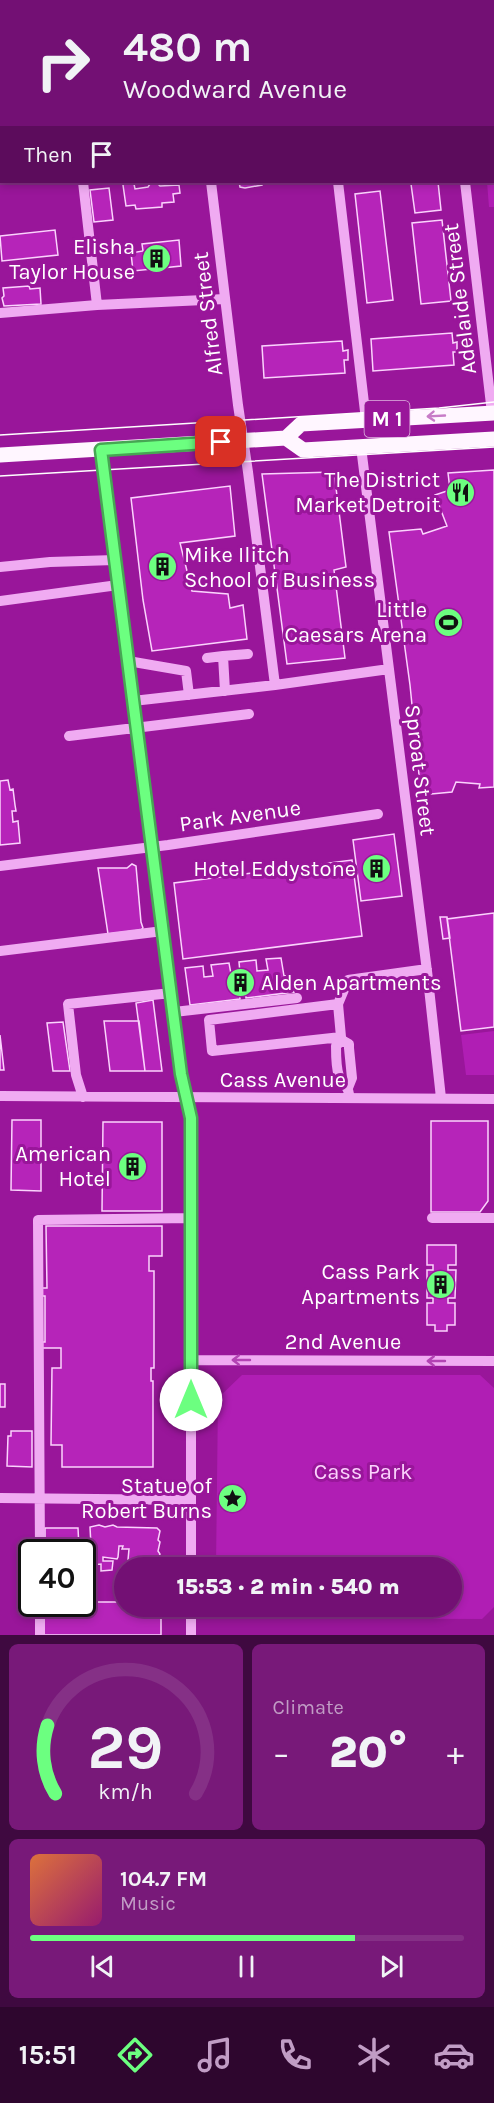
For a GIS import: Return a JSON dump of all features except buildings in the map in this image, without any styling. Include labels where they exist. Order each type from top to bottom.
[{"type":"main road","name":"M 1","points":[[286,438],[301,424],[493,413]]},
{"type":"main road","name":"M 1","points":[[0,456],[286,438],[303,450],[494,439]]},
{"type":"street","points":[[83,183],[97,305]]},
{"type":"street","name":"Alfred Street","points":[[211,183],[242,441],[275,685]]},
{"type":"street","points":[[338,183],[366,420]]},
{"type":"street","name":"Adelaide Street","points":[[465,183],[493,413]]},
{"type":"street","points":[[0,313],[97,305],[225,299]]},
{"type":"street","name":"Sproat Street","points":[[361,447],[427,969],[441,1098]]},
{"type":"street","points":[[101,450],[181,1074],[191,1118],[191,1557]]},
{"type":"street","points":[[0,567],[50,562],[115,560]]},
{"type":"street","points":[[0,601],[118,585]]},
{"type":"street","points":[[207,658],[248,654]]},
{"type":"street","points":[[223,656],[225,691]]},
{"type":"street","points":[[128,661],[186,671],[189,695]]},
{"type":"street","points":[[133,701],[389,669]]},
{"type":"street","points":[[69,736],[249,714]]},
{"type":"street","name":"Park Avenue","points":[[0,866],[152,847],[378,814]]},
{"type":"street","points":[[0,951],[163,931]]},
{"type":"street","points":[[349,1093],[352,1078],[349,1044],[342,1038],[338,1004],[348,980],[427,969]]},
{"type":"street","points":[[84,1096],[76,1075],[68,1004],[171,993]]},
{"type":"street","points":[[174,1012],[297,998]]},
{"type":"street","points":[[338,1004],[209,1020],[212,1051],[342,1038]]},
{"type":"street","name":"Cass Avenue","points":[[0,1096],[187,1097],[349,1093],[494,1099]]},
{"type":"street","points":[[40,1539],[38,1220],[191,1218]]},
{"type":"street","points":[[432,1218],[494,1218]]},
{"type":"street","name":"2nd Avenue","points":[[191,1360],[494,1361]]},
{"type":"street","points":[[0,1498],[191,1500]]},
{"type":"street","points":[[40,1617],[40,1635]]},
{"type":"street","points":[[191,1617],[191,1635]]},
{"type":"green space","points":[[487,183],[494,183],[494,207],[489,207]]},
{"type":"green space","points":[[494,1031],[494,1075],[466,1075],[461,1035]]},
{"type":"green space","name":"Cass Park","points":[[242,1375],[480,1375],[494,1388],[494,1607],[482,1619],[221,1617],[462,1617],[462,1557],[216,1557],[218,1398]]},
{"type":"tram line","points":[[0,435],[439,408],[494,402]]},
{"type":"tram line","points":[[0,476],[494,447]]},
{"type":"place","name":"Elisha Taylor House","points":[[156,259]]},
{"type":"place","name":"The District Market Detroit","points":[[461,492]]},
{"type":"place","name":"Mike Ilitch School of Business","points":[[163,567]]},
{"type":"place","name":"Little Caesars Arena","points":[[448,622]]},
{"type":"place","name":"Hotel Eddystone","points":[[377,868]]},
{"type":"place","name":"Alden Apartments","points":[[240,982]]},
{"type":"place","name":"American Hotel","points":[[132,1166]]},
{"type":"place","name":"Cass Park Apartments","points":[[441,1284]]},
{"type":"place","name":"Statue of Robert Burns","points":[[233,1498]]},
{"type":"route","points":[[191,1400],[191,1118],[181,1074],[101,450],[221,442]]}]
